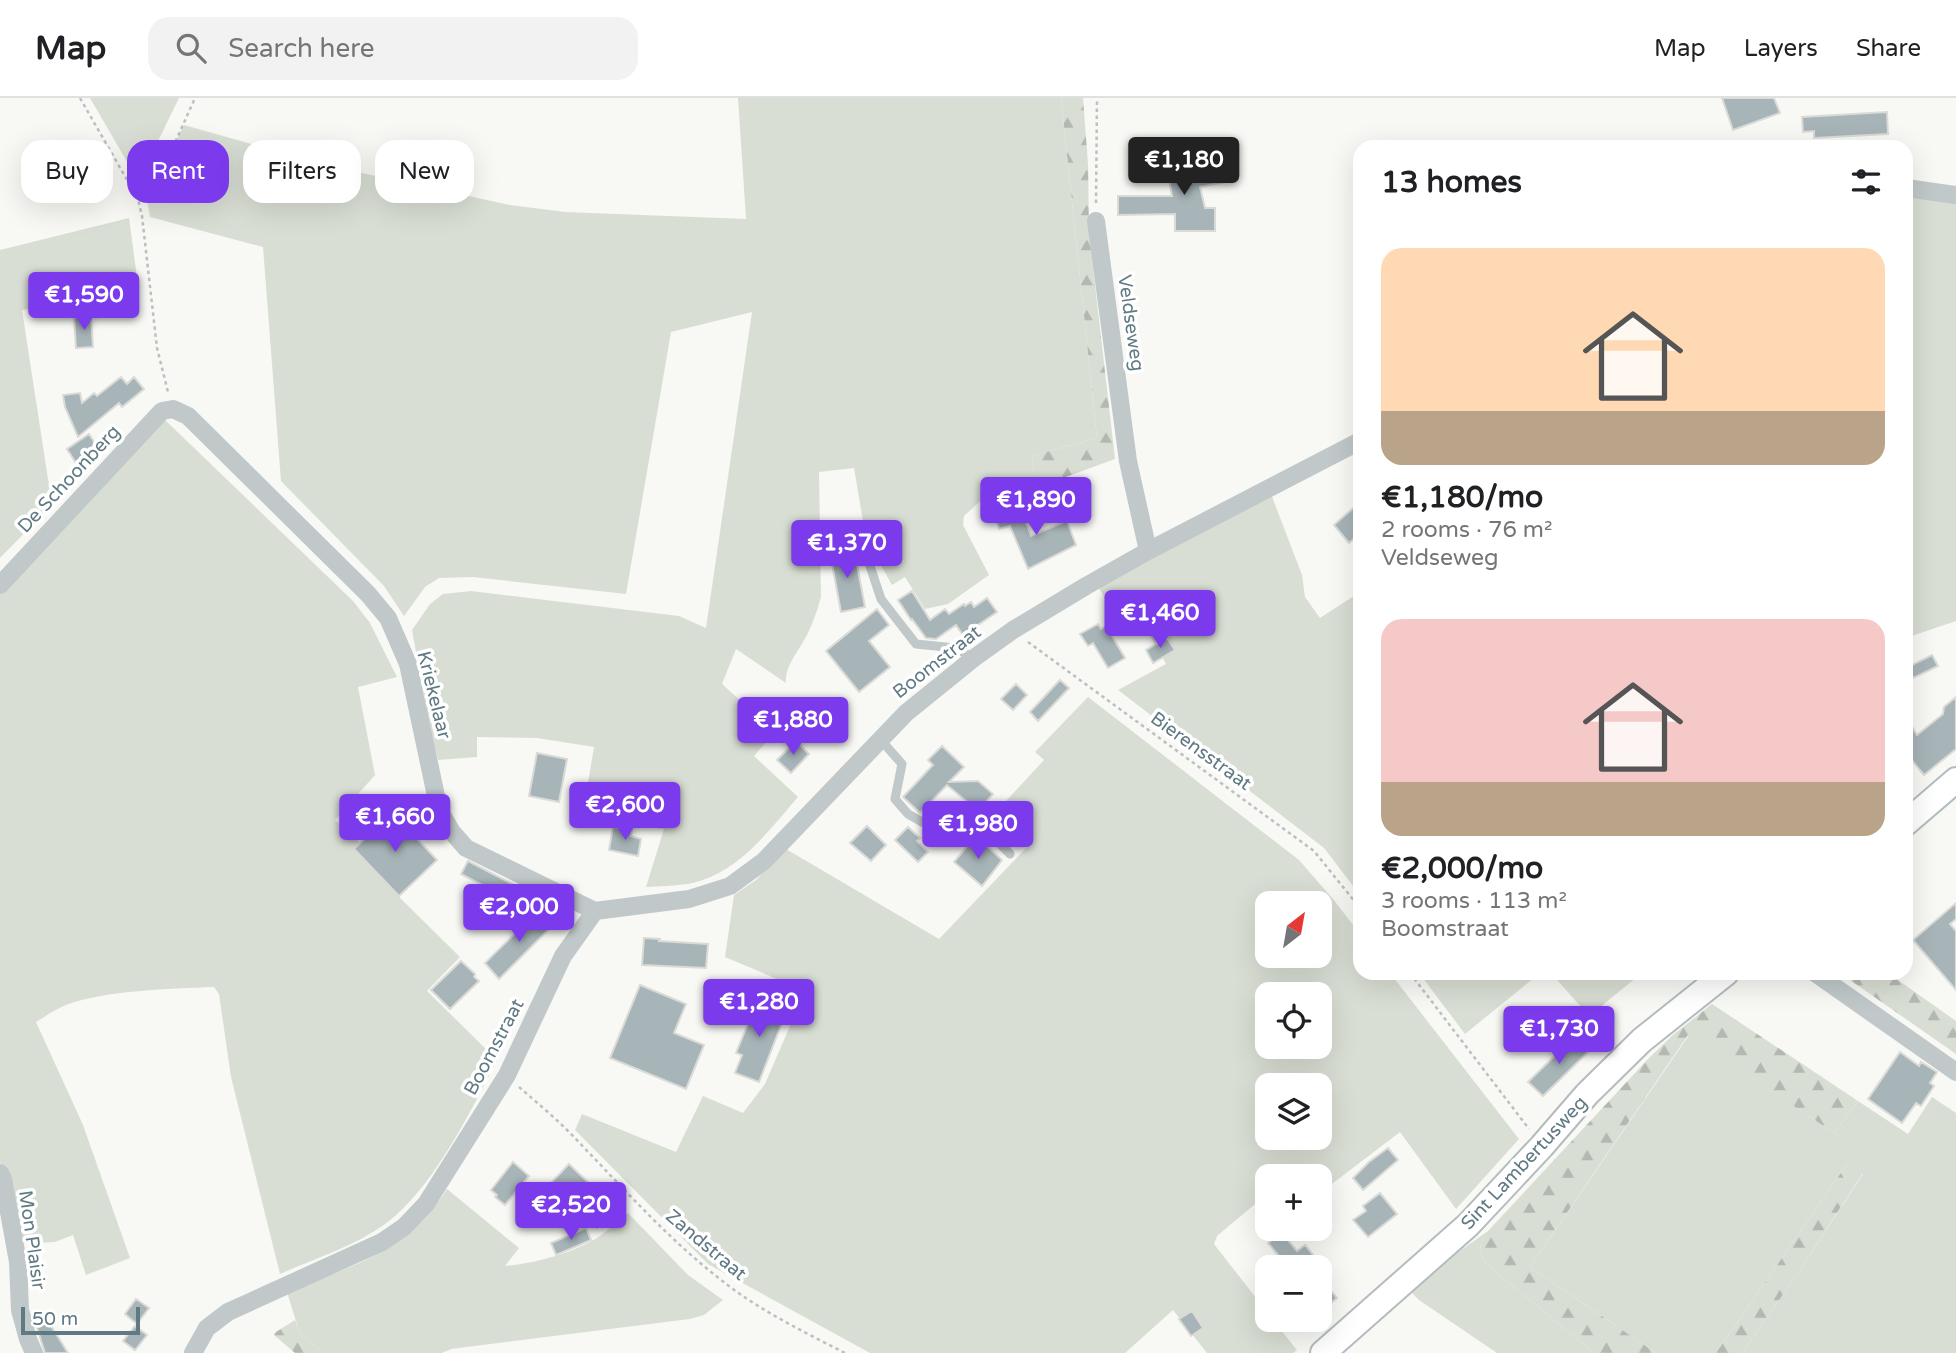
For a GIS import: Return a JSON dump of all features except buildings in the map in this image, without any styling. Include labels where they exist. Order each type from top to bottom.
[{"type":"street","points":[[1913,189],[1956,195]]},
{"type":"street","name":"Veldseweg","points":[[1096,220],[1128,461],[1148,551]]},
{"type":"street","name":"De Schoonberg","points":[[0,585],[162,411],[173,409]]},
{"type":"street","name":"Kriekelaar","points":[[173,409],[188,416],[368,594],[387,618],[408,664],[439,810],[452,832],[466,848],[595,911]]},
{"type":"street","name":"Boomstraat","points":[[193,1353],[207,1328],[228,1312],[382,1242],[404,1227],[426,1204],[507,1075],[564,956],[595,911],[690,899],[730,886],[764,861],[906,713],[1013,630],[1148,551],[1353,446]]},
{"type":"street","points":[[1913,817],[1956,780]]},
{"type":"street","name":"Sint Lambertusweg","points":[[1323,1353],[1468,1225],[1587,1094],[1642,1040],[1717,980]]},
{"type":"street","points":[[1825,980],[1956,1072]]},
{"type":"street","name":"Mon Plaisir","points":[[0,1173],[18,1262],[20,1310],[27,1339],[34,1353]]},
{"type":"lane","points":[[861,539],[881,600],[916,643],[955,648],[974,658]]},
{"type":"lane","points":[[880,739],[902,764],[895,799],[908,814],[922,822],[955,808],[972,816],[1010,854]]},
{"type":"path","points":[[80,98],[127,180]]},
{"type":"path","points":[[176,140],[195,98]]},
{"type":"path","points":[[1096,220],[1097,98]]},
{"type":"path","points":[[139,203],[157,348],[173,409]]},
{"type":"path","name":"Bierensstraat","points":[[1013,630],[1314,851],[1353,899]]},
{"type":"path","points":[[1415,980],[1542,1146]]},
{"type":"path","name":"Zandstraat","points":[[507,1075],[565,1128],[630,1197],[726,1284],[786,1322],[845,1353]]},
{"type":"green space","points":[[90,98],[179,98],[159,140],[127,140],[127,162]]},
{"type":"green space","points":[[738,98],[1061,98],[1097,438],[1032,456],[1036,488],[987,495],[964,516],[963,525],[989,575],[948,604],[925,609],[905,577],[892,585],[866,539],[854,468],[819,472],[821,597],[809,630],[790,664],[786,683],[736,649],[722,684],[775,732],[754,756],[798,797],[755,846],[715,875],[694,883],[646,887],[664,829],[582,818],[594,747],[537,738],[477,737],[477,757],[438,760],[412,630],[430,604],[443,594],[471,591],[679,616],[706,628],[752,312],[671,332],[626,594],[473,577],[439,578],[425,587],[404,616],[384,586],[281,481],[263,247],[150,217],[148,203],[229,203],[229,140],[177,140],[184,125],[243,142],[243,203],[361,203],[361,173],[375,176],[375,203],[474,203],[474,197],[565,212],[746,219]]},
{"type":"green space","points":[[1061,98],[1083,98],[1089,232],[1115,459],[1036,488],[1032,456],[1097,438]]},
{"type":"green space","points":[[1913,195],[1956,200],[1956,621],[1913,636]]},
{"type":"green space","points":[[129,218],[139,292],[22,310],[52,505],[0,558],[0,250]]},
{"type":"green space","points":[[164,419],[354,602],[370,623],[397,677],[358,687],[375,775],[335,820],[408,886],[399,897],[460,957],[427,991],[497,1060],[439,1164],[395,1216],[355,1242],[280,1274],[231,1077],[219,994],[214,987],[100,996],[66,1005],[36,1022],[83,1125],[130,1258],[86,1275],[73,1235],[55,1242],[16,1244],[0,1162],[0,591]]},
{"type":"green space","points":[[1271,494],[1302,575],[1305,597],[1320,618],[1353,597],[1353,886],[1324,848],[1118,690],[1166,664],[1132,603],[1113,612],[1097,585]]},
{"type":"green space","points":[[1088,697],[1299,860],[1326,891],[1255,891],[1255,968],[1332,968],[1332,898],[1353,925],[1353,980],[1395,980],[1519,1139],[1456,1209],[1400,1132],[1332,1184],[1332,1164],[1255,1164],[1255,1204],[1217,1236],[1214,1244],[1255,1297],[1255,1332],[1283,1332],[1297,1350],[1293,1353],[1207,1353],[1173,1310],[1125,1353],[870,1353],[708,1264],[575,1130],[582,1114],[676,1152],[703,1096],[743,1113],[765,1084],[805,991],[725,957],[734,895],[756,880],[786,849],[939,939],[1029,845],[994,814],[1044,760],[1035,752]]},
{"type":"green space","points":[[1424,980],[1531,980],[1465,1034]]},
{"type":"green space","points":[[1557,980],[1633,980],[1589,1016]]},
{"type":"green space","points":[[1850,980],[1898,980],[1956,1021],[1956,1054]]},
{"type":"green space","points":[[1712,1004],[1858,1101],[1834,1133],[1688,1035],[1530,1267],[1656,1353],[1594,1353],[1485,1263],[1480,1250],[1481,1243],[1488,1231],[1649,1058]]},
{"type":"green space","points":[[1689,1035],[1834,1133],[1858,1101],[1908,1134],[1932,1097],[1956,1113],[1956,1353],[1742,1353],[1863,1174],[1847,1164],[1716,1353],[1656,1353],[1530,1267]]},
{"type":"green space","points":[[1847,1164],[1863,1173],[1796,1276],[1742,1353],[1716,1353]]},
{"type":"green space","points":[[447,1189],[519,1248],[505,1266],[529,1263],[576,1249],[601,1235],[628,1213],[688,1275],[723,1300],[704,1315],[690,1319],[451,1349],[442,1353],[323,1353],[299,1331],[287,1292],[387,1249],[419,1224]]},
{"type":"green space","points":[[1488,1231],[1480,1246],[1485,1263],[1594,1353],[1497,1353],[1411,1292]]},
{"type":"green space","points":[[295,1320],[299,1331],[323,1353],[295,1353],[274,1335]]}]
